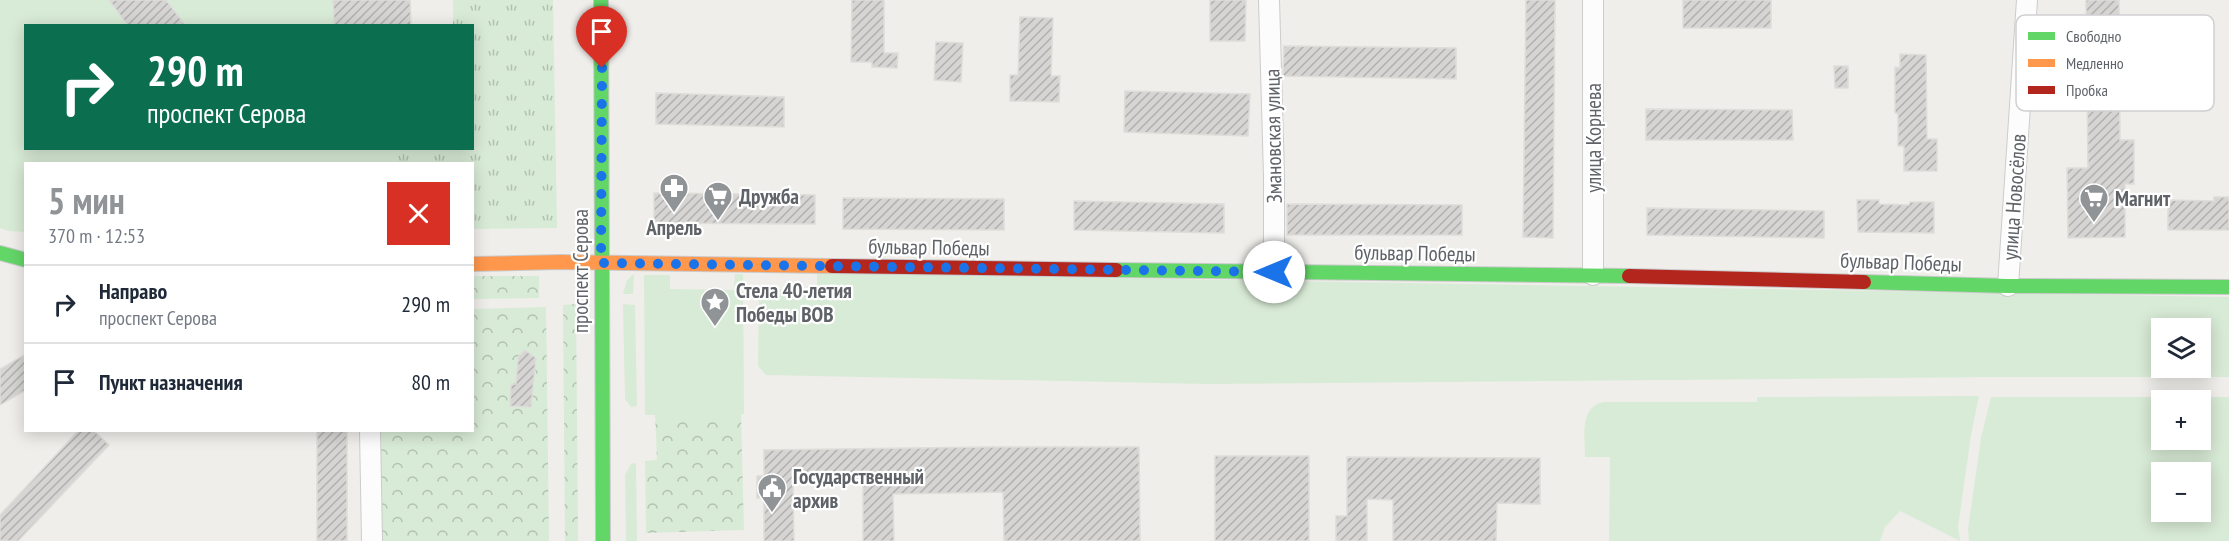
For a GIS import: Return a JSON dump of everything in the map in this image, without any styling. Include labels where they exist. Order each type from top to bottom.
[{"type":"street","name":"проспект Серова","points":[[601,0],[603,541]]},
{"type":"street","name":"Змановская улица","points":[[1269,0],[1274,272]]},
{"type":"street","name":"улица Корнева","points":[[1593,0],[1593,275]]},
{"type":"street","name":"улица Новосёлов","points":[[2026,15],[2027,0]]},
{"type":"street","name":"улица Новосёлов","points":[[2008,286],[2020,111]]},
{"type":"street","points":[[0,253],[24,259]]},
{"type":"street","name":"бульвар Победы","points":[[474,264],[601,263],[1593,275],[2008,286],[2229,287]]},
{"type":"street","points":[[370,432],[372,541]]},
{"type":"green space","points":[[0,0],[410,0],[411,24],[24,24],[24,150],[391,150],[391,162],[24,162],[24,232],[0,228]]},
{"type":"green space","points":[[453,0],[553,0],[557,228],[474,229],[474,162],[391,162],[391,150],[474,150],[474,24],[453,24]]},
{"type":"green space","points":[[817,273],[2229,297],[2229,377],[2211,377],[2211,318],[2151,318],[2151,377],[1206,384],[766,375],[758,366],[759,290],[817,290]]},
{"type":"green space","points":[[634,274],[633,294],[623,294],[627,280]]},
{"type":"green space","points":[[735,274],[743,274],[744,414],[645,415],[644,275],[670,275],[670,289],[734,290]]},
{"type":"green space","points":[[474,276],[539,276],[539,298],[474,299]]},
{"type":"green space","points":[[576,304],[578,541],[565,541],[563,305]]},
{"type":"green space","points":[[623,304],[635,305],[637,406],[631,407],[625,399]]},
{"type":"green space","points":[[546,307],[549,541],[378,541],[377,432],[474,432],[474,309]]},
{"type":"green space","points":[[1979,396],[1958,527],[1960,541],[1900,511],[1885,527],[1880,541],[1609,541],[1610,457],[1585,457],[1584,432],[1587,416],[1596,405],[1604,402],[1757,402],[1757,397]]},
{"type":"green space","points":[[1991,397],[2151,397],[2151,450],[2211,450],[2211,397],[2229,397],[2229,541],[1969,541],[1968,529],[1981,438]]},
{"type":"green space","points":[[655,414],[741,414],[744,530],[646,533],[645,461],[657,460]]},
{"type":"green space","points":[[636,463],[637,541],[626,541],[625,475],[631,464]]},
{"type":"building","points":[[109,0],[166,0],[184,24],[127,24]]},
{"type":"building","points":[[333,0],[410,0],[411,24],[334,24]]},
{"type":"building","points":[[852,0],[884,0],[884,53],[898,53],[897,68],[872,67],[872,62],[851,62]]},
{"type":"building","points":[[1210,0],[1246,0],[1245,41],[1210,41]]},
{"type":"building","points":[[1526,0],[1555,0],[1553,238],[1523,237]]},
{"type":"building","points":[[1683,0],[1771,0],[1771,28],[1683,28]]},
{"type":"building","points":[[2086,0],[2119,0],[2119,15],[2086,15]]},
{"type":"building","points":[[1020,17],[1053,18],[1051,76],[1060,76],[1059,102],[1010,101],[1010,75],[1018,75]]},
{"type":"building","points":[[936,42],[963,43],[961,82],[934,80]]},
{"type":"building","points":[[1284,46],[1456,48],[1456,79],[1283,76]]},
{"type":"building","points":[[1900,54],[1926,55],[1927,139],[1937,139],[1937,171],[1904,171],[1904,146],[1898,146],[1898,114],[1895,113],[1895,67],[1900,68]]},
{"type":"building","points":[[1834,66],[1848,66],[1848,88],[1835,88]]},
{"type":"building","points":[[1125,91],[1250,94],[1248,136],[1124,132]]},
{"type":"building","points":[[656,93],[784,97],[784,127],[656,124]]},
{"type":"building","points":[[1646,109],[1792,110],[1793,140],[1646,140]]},
{"type":"building","points":[[2087,111],[2120,111],[2120,140],[2134,140],[2134,184],[2125,184],[2125,237],[2068,238],[2067,168],[2088,168]]},
{"type":"building","points":[[654,193],[815,195],[815,224],[654,223]]},
{"type":"building","points":[[2214,197],[2229,197],[2229,230],[2168,230],[2168,200],[2214,201]]},
{"type":"building","points":[[843,198],[1004,199],[1004,230],[843,229]]},
{"type":"building","points":[[1857,200],[1879,200],[1879,204],[1909,205],[1910,202],[1934,202],[1934,233],[1858,232]]},
{"type":"building","points":[[1074,201],[1224,204],[1224,233],[1074,230]]},
{"type":"building","points":[[1287,204],[1462,205],[1462,235],[1287,235]]},
{"type":"building","points":[[1647,208],[1824,211],[1824,238],[1647,235]]},
{"type":"building","points":[[525,350],[536,358],[531,407],[510,406],[511,384],[516,384],[518,357]]},
{"type":"building","points":[[24,355],[24,391],[0,405],[0,369]]},
{"type":"building","points":[[77,432],[95,432],[109,445],[18,541],[0,541],[0,515]]},
{"type":"building","points":[[317,432],[347,432],[347,541],[317,541]]},
{"type":"building","points":[[1139,447],[1140,541],[1004,541],[1003,492],[893,494],[894,541],[863,541],[863,482],[793,483],[794,541],[764,541],[764,498],[757,498],[757,476],[764,476],[764,450]]},
{"type":"building","points":[[1215,456],[1309,456],[1309,541],[1215,541]]},
{"type":"building","points":[[1347,457],[1540,458],[1540,504],[1497,503],[1496,541],[1393,541],[1393,500],[1367,499],[1367,541],[1336,541],[1336,516],[1347,516]]},
{"type":"traffic: fast","points":[[601,0],[603,541]]},
{"type":"traffic: fast","points":[[0,253],[24,259]]},
{"type":"traffic: fast","points":[[1116,270],[1629,276]]},
{"type":"traffic: fast","points":[[1864,282],[2008,286],[2229,287]]},
{"type":"traffic: slow","points":[[474,264],[560,262],[832,266]]},
{"type":"traffic: jam","points":[[832,266],[1116,270]]},
{"type":"traffic: jam","points":[[1629,276],[1864,282]]},
{"type":"place","name":"Апрель","points":[[674,214]]},
{"type":"place","name":"Дружба","points":[[718,222]]},
{"type":"place","name":"Магнит","points":[[2094,224]]},
{"type":"place","name":"Стела 40-летия Победы ВОВ","points":[[715,328]]},
{"type":"place","name":"Государственный архив","points":[[772,514]]},
{"type":"route","points":[[602,68],[601,263],[1274,272]]}]
